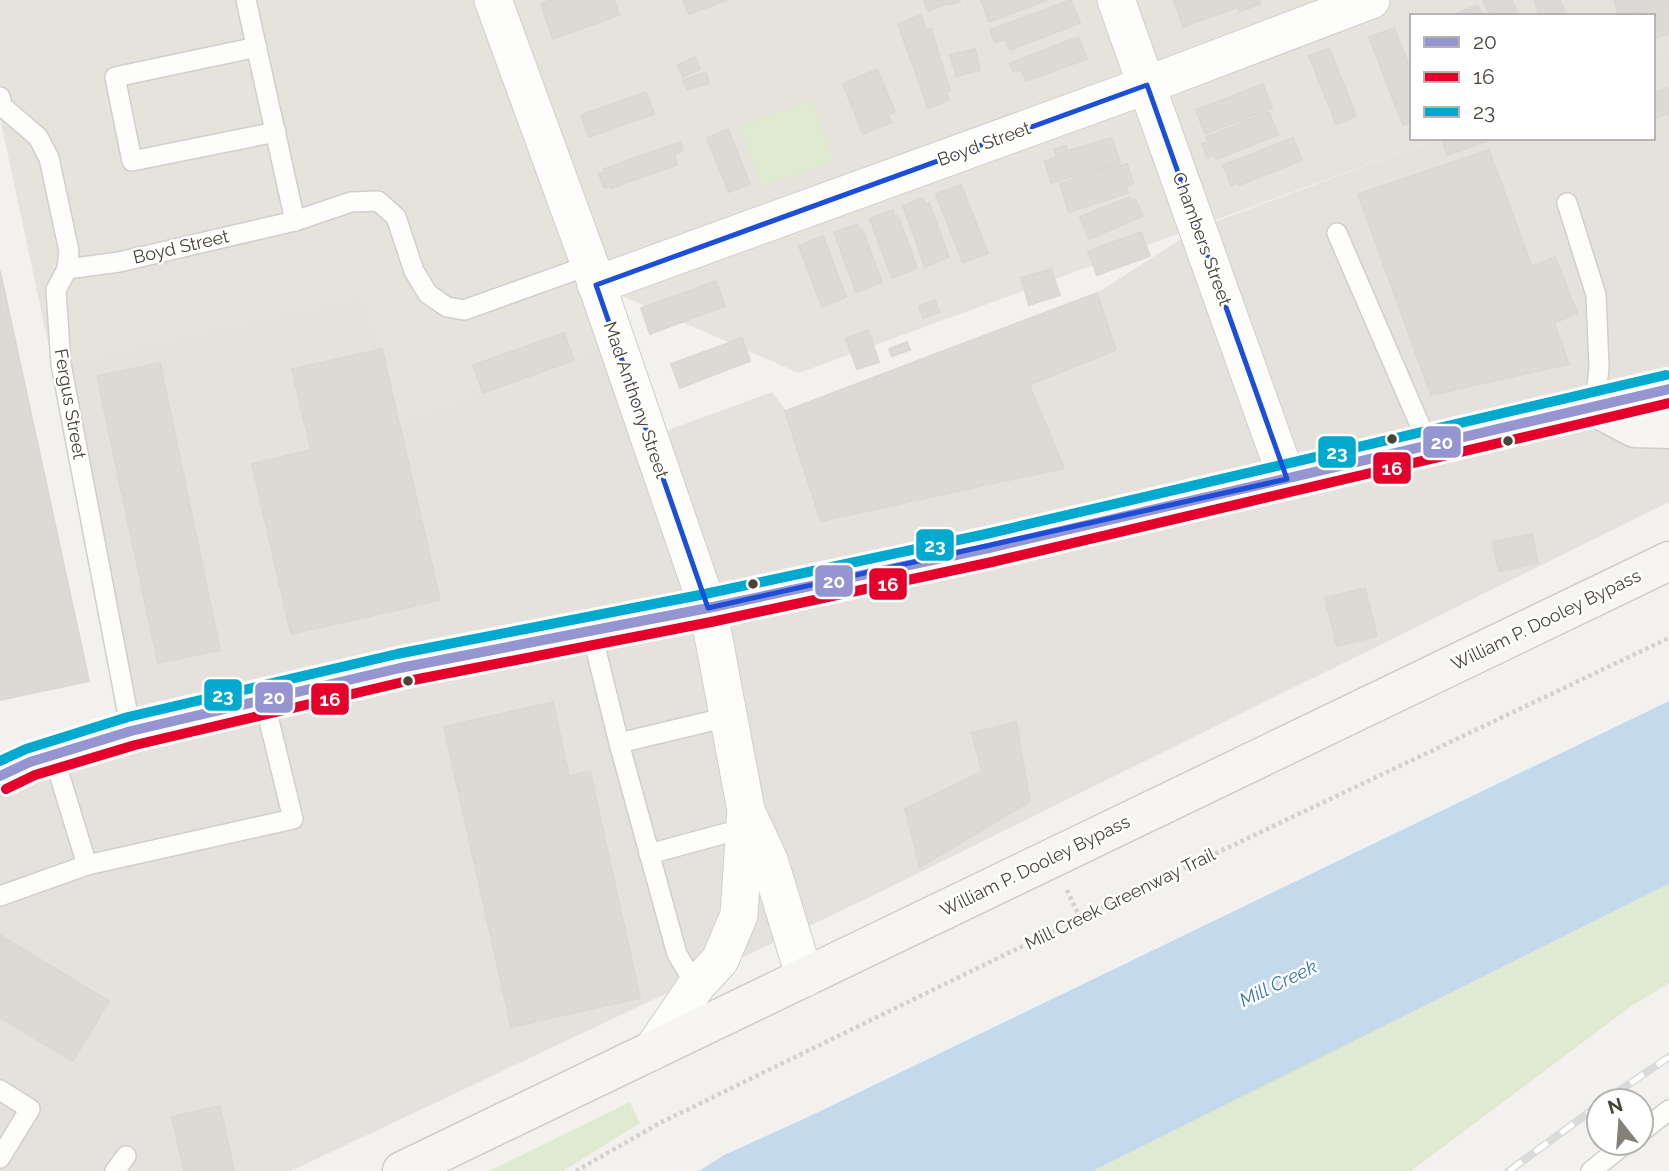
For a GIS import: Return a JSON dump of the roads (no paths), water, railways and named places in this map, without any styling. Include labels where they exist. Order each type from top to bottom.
[{"type":"street","name":"Mad Anthony Street","points":[[493,0],[593,275],[708,608],[745,819],[738,915],[720,960],[696,986],[651,1052]]},
{"type":"street","name":"Chambers Street","points":[[1116,0],[1287,479]]},
{"type":"street","name":"Boyd Street","points":[[593,275],[1147,85],[1371,0]]},
{"type":"street","points":[[0,776],[53,754],[131,731],[400,667],[708,608],[989,548],[1669,389]]},
{"type":"street","points":[[1595,407],[1635,428],[1669,429]]},
{"type":"street","name":"William P. Dooley Bypass","points":[[401,1171],[1669,561]]},
{"type":"street","name":"Mad Anthony Street","points":[[745,819],[769,860],[805,978]]},
{"type":"lane","points":[[246,0],[295,221]]},
{"type":"lane","points":[[257,47],[115,77],[132,161],[276,132]]},
{"type":"lane","name":"Fergus Street","points":[[0,97],[3,107],[38,136],[49,158],[69,250],[67,269],[56,290],[61,364],[131,731]]},
{"type":"lane","name":"Boyd Street","points":[[67,269],[119,261],[295,221],[351,202],[377,201],[396,217],[415,271],[428,294],[447,307],[464,310],[593,275]]},
{"type":"lane","points":[[1567,204],[1596,295],[1599,367],[1595,407]]},
{"type":"lane","points":[[1337,233],[1429,446]]},
{"type":"lane","points":[[591,630],[618,743],[677,954],[696,986]]},
{"type":"lane","points":[[0,896],[87,864],[293,819],[264,700]]},
{"type":"lane","points":[[618,743],[729,717]]},
{"type":"lane","points":[[53,754],[87,864]]},
{"type":"lane","points":[[649,854],[745,819]]},
{"type":"lane","points":[[0,1090],[30,1109],[0,1158]]},
{"type":"lane","points":[[1655,1121],[1669,1110]]},
{"type":"lane","points":[[1591,1171],[1608,1157]]},
{"type":"water","name":"Mill Creek","points":[[1669,701],[1669,884],[1093,1171],[699,1171],[724,1155],[808,1117]]},
{"type":"railway","points":[[1625,1087],[1669,1057]]},
{"type":"railway","points":[[1509,1171],[1585,1115]]}]
